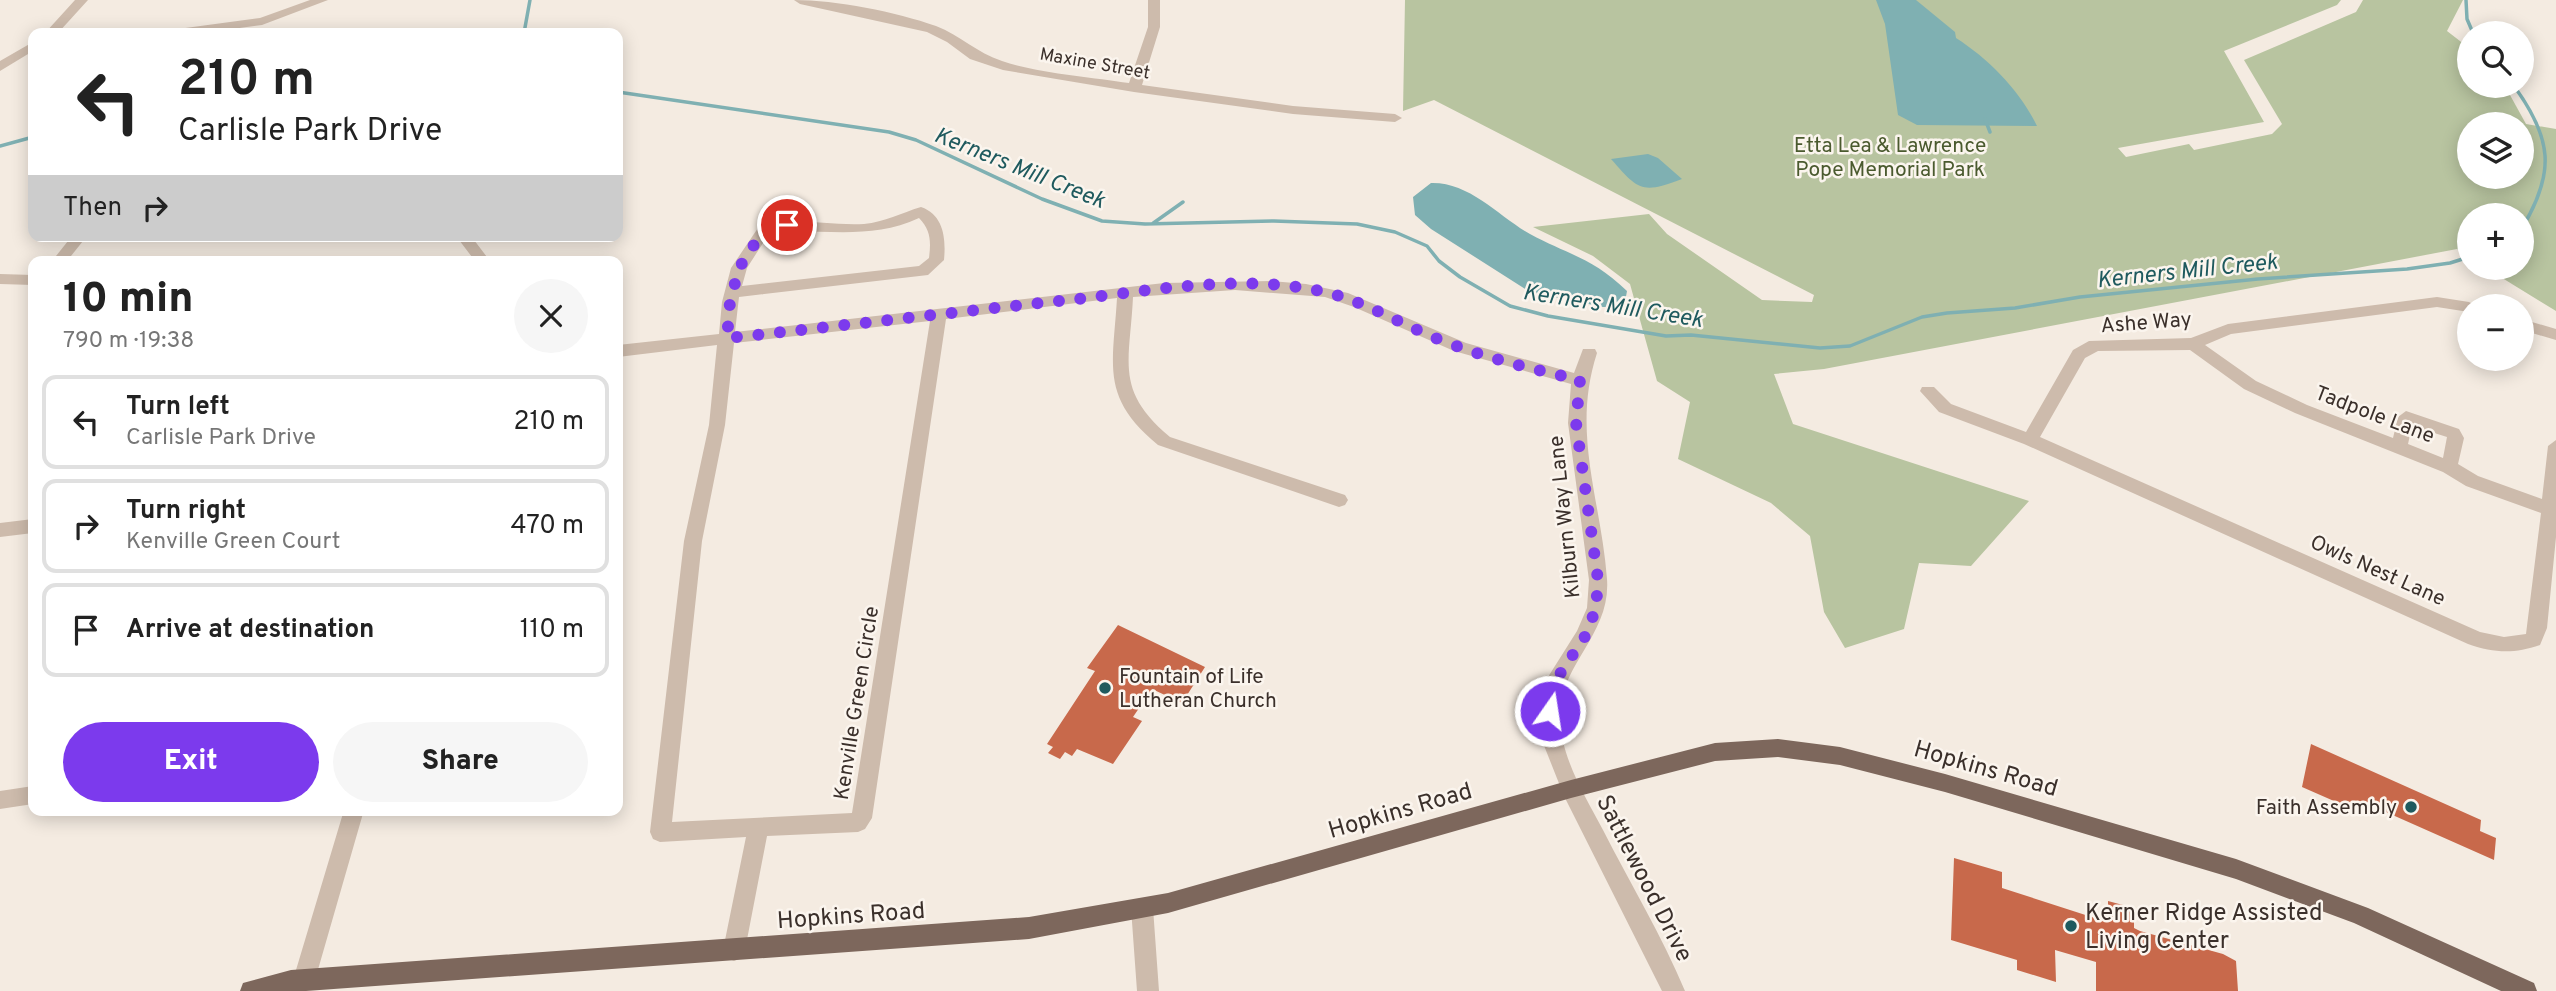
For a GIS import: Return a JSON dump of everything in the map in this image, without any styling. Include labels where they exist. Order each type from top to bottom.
[{"type":"main road","name":"Hopkins Road","points":[[251,991],[304,981],[1029,928],[1168,903],[1571,789],[1716,752],[1777,748],[1840,756],[2111,831],[2281,884],[2384,925],[2526,991]]},
{"type":"street","points":[[56,28],[82,0]]},
{"type":"street","points":[[213,28],[262,21],[322,0]]},
{"type":"street","name":"Maxine Street","points":[[800,0],[863,5],[931,29],[952,39],[975,56],[1003,66],[1134,88],[1319,113],[1395,118]]},
{"type":"street","points":[[1134,88],[1154,27],[1154,0]]},
{"type":"street","points":[[0,67],[28,49]]},
{"type":"street","points":[[727,338],[733,292],[739,268],[765,228],[787,225],[854,230],[889,225],[920,212],[930,219],[938,233],[936,260],[923,271],[733,292]]},
{"type":"street","points":[[63,256],[75,242]]},
{"type":"street","points":[[468,242],[479,256]]},
{"type":"street","points":[[0,279],[28,280]]},
{"type":"street","points":[[623,350],[1125,293],[1217,285],[1308,289],[1369,305],[1407,326],[1473,352],[1580,380]]},
{"type":"street","points":[[1125,293],[1120,370],[1122,393],[1130,411],[1144,427],[1164,441],[1339,500]]},
{"type":"street","name":"Ashe Way","points":[[2030,440],[2080,354],[2095,345],[2193,344],[2228,329],[2437,302],[2457,305]]},
{"type":"street","name":"Kenville Green Circle","points":[[727,338],[716,435],[693,541],[660,832],[858,822],[862,818],[939,314]]},
{"type":"street","points":[[2534,328],[2556,335]]},
{"type":"street","name":"Tadpole Lane","points":[[2193,344],[2250,385],[2301,410],[2449,467],[2472,481],[2550,509]]},
{"type":"street","name":"Kilburn Way Lane","points":[[1571,789],[1553,743],[1550,711],[1558,677],[1586,635],[1596,608],[1598,580],[1576,423],[1580,380],[1589,354]]},
{"type":"street","points":[[1928,391],[1945,408],[2030,440]]},
{"type":"street","points":[[2399,448],[2406,417],[2453,433],[2456,439],[2449,467]]},
{"type":"street","name":"Owls Nest Lane","points":[[2030,440],[2475,638],[2505,646],[2533,639],[2538,628],[2556,446]]},
{"type":"street","points":[[0,530],[28,527]]},
{"type":"street","name":"Sattlewood Drive","points":[[1571,789],[1674,991]]},
{"type":"street","points":[[0,800],[28,796]]},
{"type":"street","points":[[304,981],[352,816]]},
{"type":"street","points":[[734,950],[758,828]]},
{"type":"street","points":[[1142,908],[1148,991]]},
{"type":"green space","name":"Etta Lea & Lawrence Pope Memorial Park","points":[[1405,0],[2341,0],[2337,5],[2224,51],[2264,122],[2118,148],[2126,157],[2189,144],[2194,150],[2272,134],[2282,124],[2244,60],[2356,12],[2363,0],[2463,0],[2447,31],[2457,39],[2457,98],[2512,98],[2519,112],[2457,112],[2457,189],[2534,189],[2534,125],[2556,129],[2556,311],[2534,297],[2534,294],[2528,294],[2506,280],[2534,280],[2534,203],[2457,203],[2457,249],[1824,369],[1774,374],[1793,424],[2029,501],[1971,566],[1919,563],[1904,629],[1845,648],[1824,612],[1810,536],[1771,503],[1678,459],[1690,402],[1657,381],[1630,284],[1593,256],[1533,227],[1649,214],[1667,234],[1762,300],[1812,302],[1814,295],[1434,100],[1403,111]]},
{"type":"water","points":[[1876,0],[1916,0],[2003,77],[2022,100],[2037,126],[1917,125],[1898,115],[1885,24]]},
{"type":"water","points":[[1648,154],[1658,158],[1682,179],[1658,187],[1642,187],[1628,178],[1611,159]]},
{"type":"water","points":[[1431,183],[1445,184],[1471,194],[1530,234],[1592,264],[1627,291],[1625,302],[1616,307],[1603,307],[1530,292],[1431,229],[1415,215],[1413,197]]},
{"type":"building","name":"Fountain of Life Lutheran Church","points":[[1118,625],[1205,667],[1182,703],[1152,689],[1133,717],[1142,721],[1113,764],[1077,749],[1072,756],[1065,752],[1060,759],[1048,753],[1053,747],[1047,744],[1095,671],[1087,668]]},
{"type":"building","name":"Faith Assembly","points":[[2311,744],[2481,820],[2480,831],[2496,838],[2494,860],[2361,801],[2359,812],[2302,787]]},
{"type":"building","name":"Kerner Ridge Assisted Living Center","points":[[1954,858],[2002,872],[2002,888],[2101,920],[2108,920],[2108,901],[2134,908],[2134,928],[2223,954],[2236,961],[2238,991],[2096,991],[2096,962],[2055,950],[2056,982],[2017,970],[2017,960],[1951,940]]},
{"type":"waterway","points":[[525,28],[530,0]]},
{"type":"waterway","name":"Kerners Mill Creek","points":[[2466,0],[2468,21]]},
{"type":"waterway","name":"Kerners Mill Creek","points":[[623,93],[889,132],[916,140],[1042,199],[1102,221],[1152,224]]},
{"type":"waterway","name":"Kerners Mill Creek","points":[[2522,98],[2536,122],[2545,156],[2540,190],[2534,205]]},
{"type":"waterway","points":[[1985,119],[1990,132]]},
{"type":"waterway","name":"Kerners Mill Creek","points":[[0,146],[28,138]]},
{"type":"waterway","points":[[1152,224],[1183,202]]},
{"type":"waterway","name":"Kerners Mill Creek","points":[[1152,224],[1274,221],[1357,224],[1395,232],[1427,246],[1439,261],[1460,277],[1510,306],[1548,316],[1666,336],[1691,335],[1820,348],[1850,346],[1922,317],[1947,313],[2015,308],[2080,297],[2258,279],[2407,269],[2457,261]]},
{"type":"place","name":"Fountain of Life Lutheran Church","points":[[1105,688]]},
{"type":"place","name":"Faith Assembly","points":[[2411,807]]},
{"type":"place","name":"Kerner Ridge Assisted Living Center","points":[[2071,926]]},
{"type":"route","points":[[787,225],[765,228],[739,268],[730,302],[727,338],[1125,293],[1217,285],[1273,286],[1337,295],[1369,305],[1407,326],[1473,352],[1505,363],[1580,380],[1576,423],[1598,580],[1596,608],[1586,635],[1558,677],[1550,711]]}]
